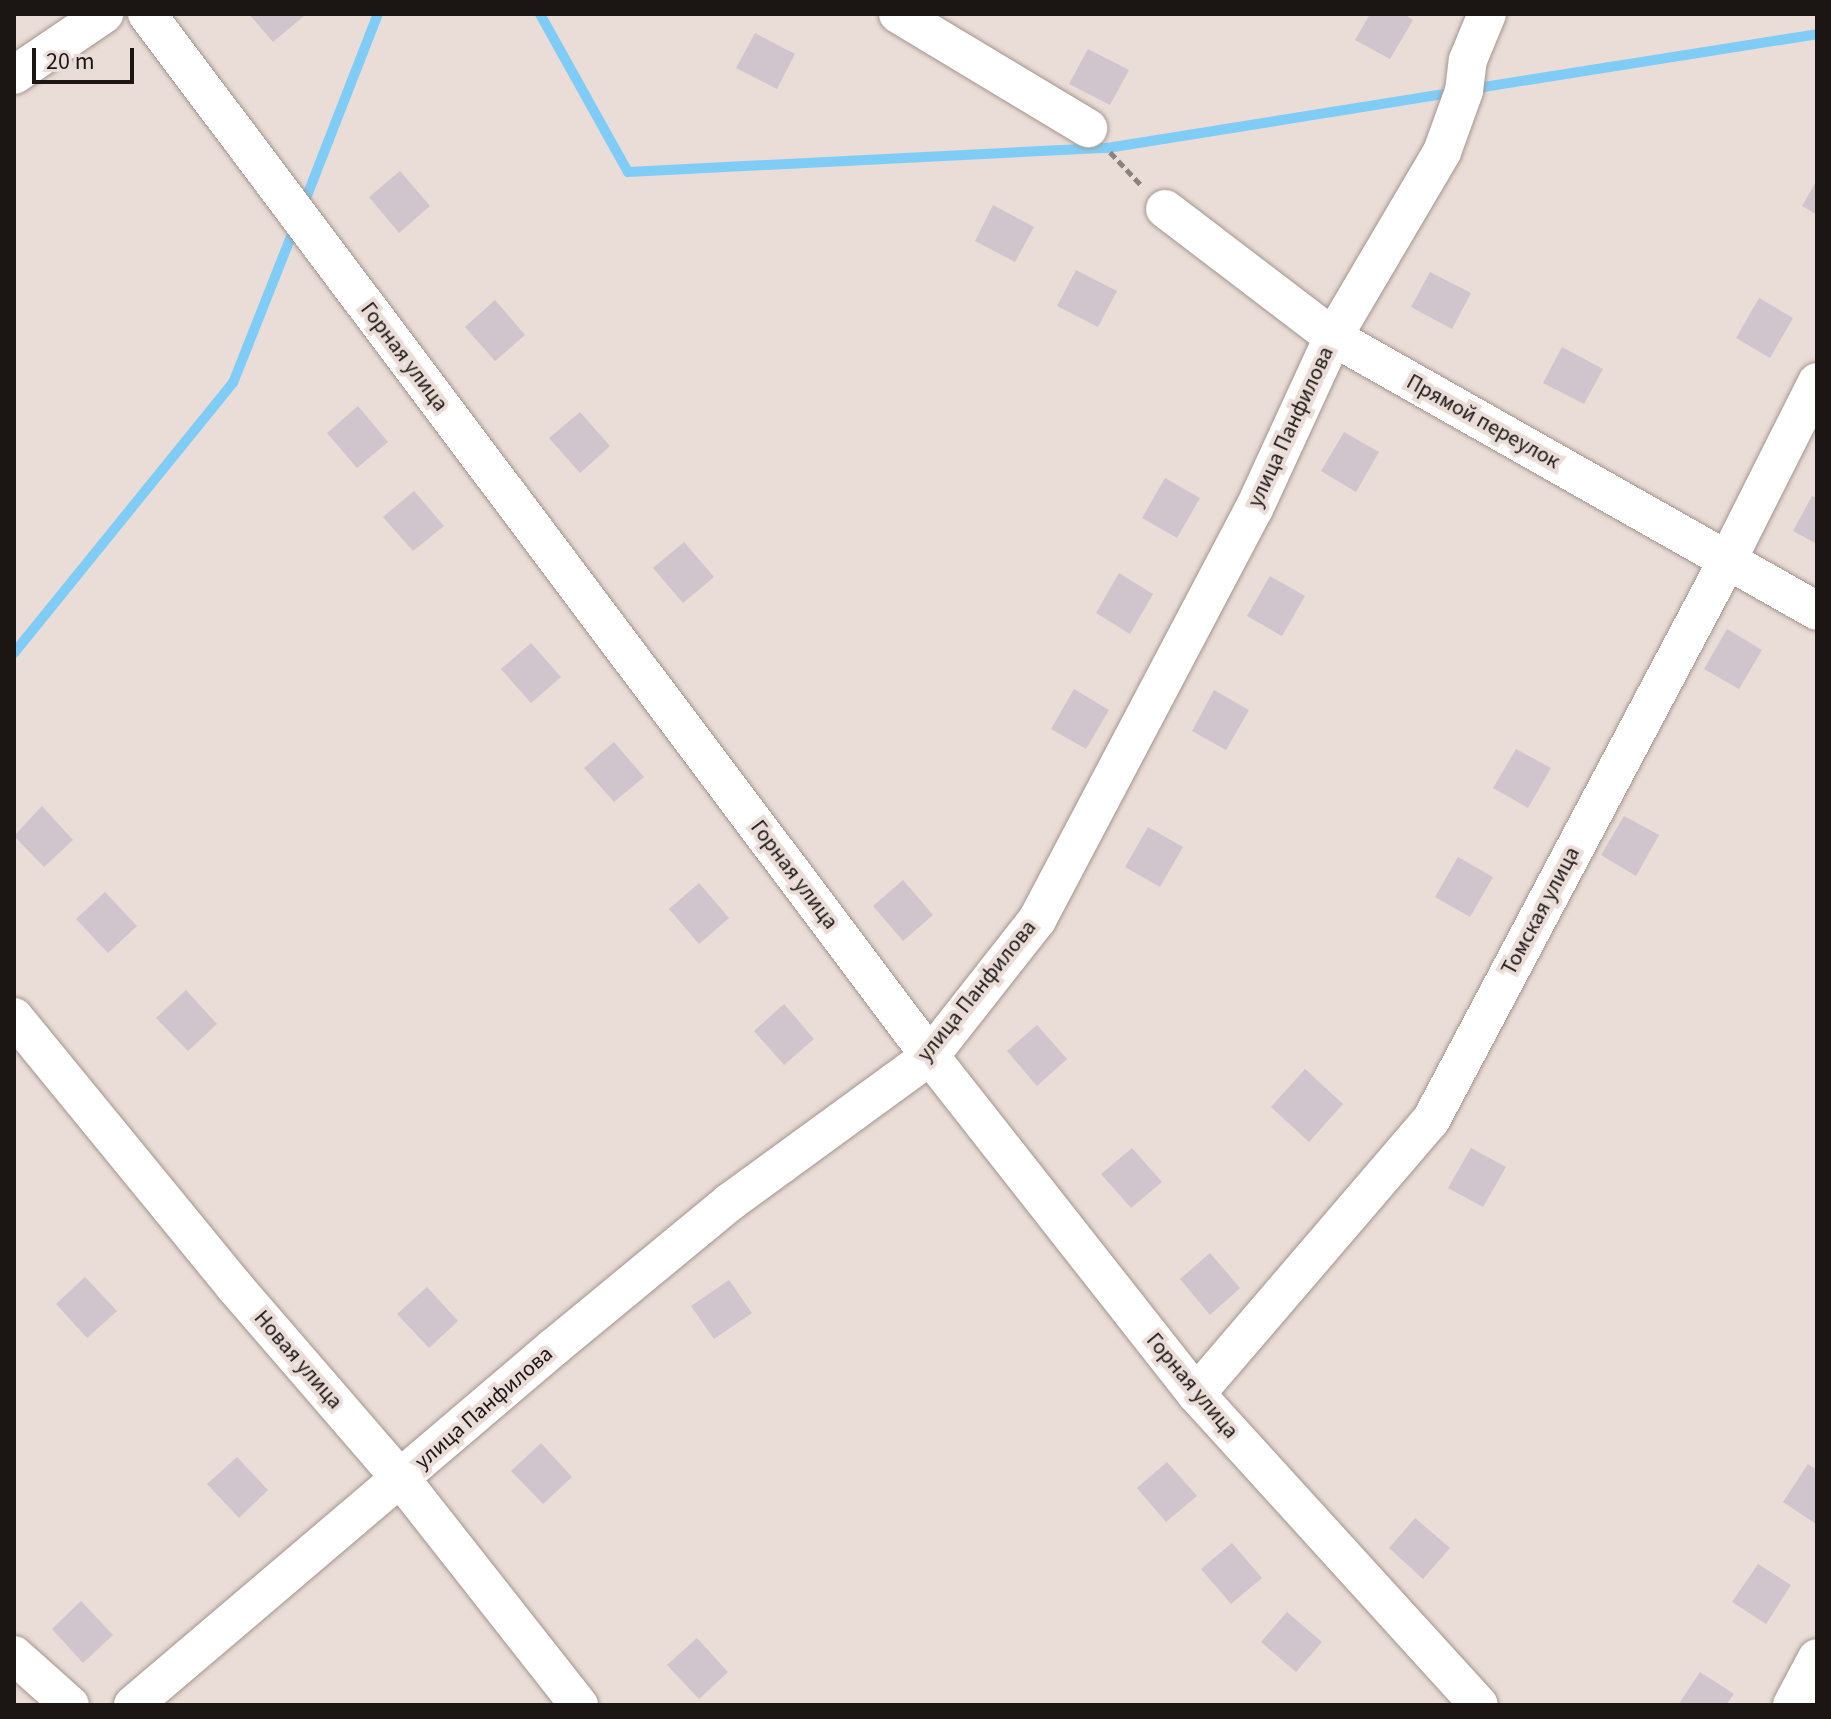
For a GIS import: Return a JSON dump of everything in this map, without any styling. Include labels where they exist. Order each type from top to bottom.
[{"type":"street","points":[[14,75],[104,14]]},
{"type":"street","name":"Горная улица","points":[[147,14],[930,1056],[1196,1394],[1479,1705]]},
{"type":"street","points":[[898,14],[1088,128]]},
{"type":"street","name":"улица Панфилова","points":[[133,1705],[730,1202],[930,1056],[1037,920],[1254,509],[1333,337],[1442,152],[1464,91],[1468,60],[1487,14]]},
{"type":"street","name":"Прямой переулок","points":[[1165,209],[1333,337],[1817,611]]},
{"type":"street","name":"Томская улица","points":[[1196,1394],[1431,1120],[1728,559],[1817,382]]},
{"type":"street","name":"Новая улица","points":[[14,1017],[226,1275],[401,1479],[579,1705]]},
{"type":"street","points":[[14,1655],[70,1705]]},
{"type":"street","points":[[1792,1705],[1817,1658]]},
{"type":"path","points":[[1088,128],[1165,209]]},
{"type":"building","points":[[249,14],[302,14],[304,16],[273,42]]},
{"type":"building","points":[[1370,14],[1404,14],[1413,20],[1390,59],[1355,40]]},
{"type":"building","points":[[755,33],[795,54],[777,89],[736,68]]},
{"type":"building","points":[[1088,49],[1129,70],[1110,105],[1069,84]]},
{"type":"building","points":[[400,171],[430,206],[399,233],[369,197]]},
{"type":"building","points":[[1817,180],[1817,215],[1802,206]]},
{"type":"building","points":[[993,205],[1034,227],[1015,262],[975,241]]},
{"type":"building","points":[[1076,270],[1117,291],[1098,327],[1057,306]]},
{"type":"building","points":[[1430,272],[1471,293],[1452,329],[1411,307]]},
{"type":"building","points":[[1759,298],[1793,318],[1770,358],[1736,338]]},
{"type":"building","points":[[495,300],[525,335],[495,361],[465,327]]},
{"type":"building","points":[[1562,347],[1603,369],[1584,404],[1543,383]]},
{"type":"building","points":[[358,406],[388,442],[357,468],[327,433]]},
{"type":"building","points":[[580,412],[610,446],[580,473],[549,438]]},
{"type":"building","points":[[1344,432],[1379,452],[1356,492],[1321,471]]},
{"type":"building","points":[[1165,478],[1200,498],[1177,538],[1142,518]]},
{"type":"building","points":[[414,491],[444,526],[413,551],[383,517]]},
{"type":"building","points":[[1812,496],[1817,499],[1817,544],[1793,531]]},
{"type":"building","points":[[684,542],[714,577],[683,603],[653,568]]},
{"type":"building","points":[[1119,573],[1153,594],[1130,634],[1096,613]]},
{"type":"building","points":[[1270,576],[1305,596],[1282,636],[1247,616]]},
{"type":"building","points":[[1727,629],[1762,650],[1739,689],[1704,669]]},
{"type":"building","points":[[531,643],[561,677],[531,703],[501,669]]},
{"type":"building","points":[[1074,689],[1109,710],[1086,749],[1051,729]]},
{"type":"building","points":[[1214,690],[1249,710],[1226,750],[1192,731]]},
{"type":"building","points":[[614,742],[644,777],[614,802],[584,768]]},
{"type":"building","points":[[1516,749],[1551,768],[1528,808],[1493,788]]},
{"type":"building","points":[[42,806],[73,840],[44,867],[14,836]]},
{"type":"building","points":[[1624,816],[1659,835],[1636,876],[1601,855]]},
{"type":"building","points":[[1148,827],[1183,847],[1160,887],[1125,867]]},
{"type":"building","points":[[1458,857],[1493,877],[1470,917],[1435,897]]},
{"type":"building","points":[[903,880],[933,915],[903,941],[873,906]]},
{"type":"building","points":[[699,883],[729,918],[699,944],[669,909]]},
{"type":"building","points":[[105,892],[137,926],[108,953],[76,919]]},
{"type":"building","points":[[186,990],[217,1024],[188,1051],[156,1018]]},
{"type":"building","points":[[784,1004],[814,1039],[784,1065],[754,1031]]},
{"type":"building","points":[[1037,1025],[1067,1059],[1037,1086],[1007,1051]]},
{"type":"building","points":[[1305,1069],[1343,1104],[1309,1142],[1271,1107]]},
{"type":"building","points":[[1132,1148],[1162,1182],[1131,1208],[1101,1174]]},
{"type":"building","points":[[1471,1148],[1506,1167],[1483,1207],[1448,1188]]},
{"type":"building","points":[[1210,1253],[1240,1288],[1210,1315],[1180,1279]]},
{"type":"building","points":[[85,1277],[117,1311],[87,1338],[56,1304]]},
{"type":"building","points":[[729,1280],[752,1313],[714,1339],[691,1306]]},
{"type":"building","points":[[427,1287],[458,1321],[429,1348],[397,1314]]},
{"type":"building","points":[[541,1443],[572,1477],[543,1504],[511,1471]]},
{"type":"building","points":[[237,1457],[268,1490],[239,1518],[207,1484]]},
{"type":"building","points":[[1167,1462],[1197,1496],[1166,1522],[1137,1488]]},
{"type":"building","points":[[1808,1464],[1817,1470],[1816,1524],[1783,1502]]},
{"type":"building","points":[[1415,1518],[1450,1548],[1423,1579],[1389,1548]]},
{"type":"building","points":[[1232,1543],[1262,1578],[1231,1604],[1201,1569]]},
{"type":"building","points":[[1758,1564],[1791,1585],[1766,1624],[1732,1602]]},
{"type":"building","points":[[81,1601],[113,1635],[83,1663],[52,1629]]},
{"type":"building","points":[[1287,1612],[1322,1642],[1296,1672],[1261,1642]]},
{"type":"building","points":[[697,1638],[728,1672],[699,1699],[667,1665]]},
{"type":"building","points":[[1700,1672],[1734,1694],[1726,1705],[1678,1705]]},
{"type":"waterway","points":[[303,206],[378,14]]},
{"type":"waterway","points":[[540,14],[628,172],[1107,148],[1456,92]]},
{"type":"waterway","points":[[1471,89],[1817,34]]},
{"type":"waterway","points":[[14,653],[233,383],[296,224]]}]
